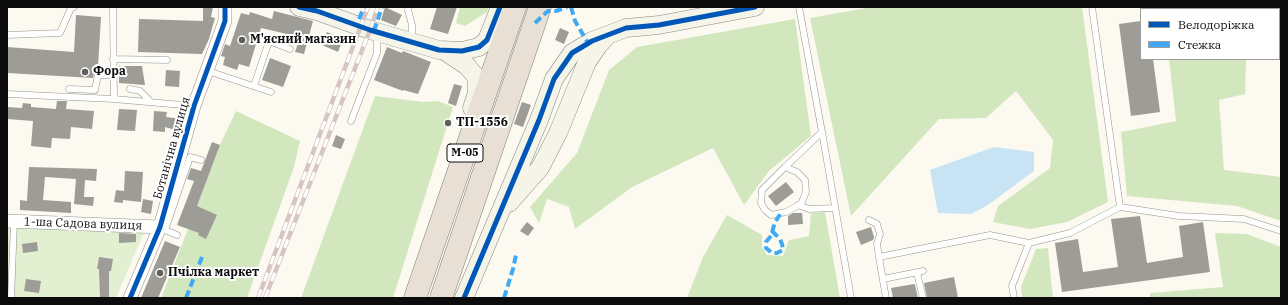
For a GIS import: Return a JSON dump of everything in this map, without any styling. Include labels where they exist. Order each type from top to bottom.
[{"type":"highway","name":"М-05","points":[[414,298],[515,7]]},
{"type":"highway","name":"М-05","points":[[440,298],[540,7]]},
{"type":"street","name":"Ботанічна вулиця","points":[[130,298],[163,224],[173,195],[186,155],[194,106],[225,21],[225,7]]},
{"type":"street","points":[[299,7],[318,11],[379,32],[439,50],[462,51],[479,47],[487,40],[500,7]]},
{"type":"street","points":[[464,298],[539,120],[554,79],[572,53],[592,41],[626,28],[659,25],[755,7]]},
{"type":"street","points":[[500,214],[540,168],[558,133],[587,62],[608,34]]},
{"type":"street","points":[[414,298],[434,210],[477,93],[477,78],[467,66],[443,50]]},
{"type":"street","points":[[563,66],[568,64],[576,67],[582,76]]},
{"type":"street","points":[[539,120],[543,127],[550,132],[558,133]]},
{"type":"street","name":"1-ша Садова вулиця","points":[[10,221],[163,224]]},
{"type":"lane","points":[[7,35],[60,33],[71,8],[74,7]]},
{"type":"lane","points":[[113,7],[114,99]]},
{"type":"lane","points":[[409,41],[412,36],[412,25],[408,10],[410,7]]},
{"type":"lane","points":[[799,7],[851,298]]},
{"type":"lane","points":[[1092,7],[1120,207]]},
{"type":"lane","points":[[351,121],[377,53],[377,37],[379,32]]},
{"type":"lane","points":[[254,86],[269,41],[290,49]]},
{"type":"lane","points":[[114,59],[167,60]]},
{"type":"lane","points":[[208,71],[271,92]]},
{"type":"lane","points":[[69,89],[95,90],[98,75],[114,75]]},
{"type":"lane","points":[[130,89],[140,91],[151,102]]},
{"type":"lane","points":[[81,90],[81,98]]},
{"type":"lane","points":[[7,94],[114,99],[194,106]]},
{"type":"lane","points":[[785,167],[797,172],[805,180],[806,192],[801,204],[786,212],[770,215],[765,210],[762,203],[762,190],[785,167],[822,132]]},
{"type":"lane","points":[[186,155],[200,160]]},
{"type":"lane","points":[[798,205],[809,209],[835,208]]},
{"type":"lane","points":[[879,257],[990,235],[1028,242],[1070,233],[1120,207],[1179,216],[1244,219],[1281,231]]},
{"type":"lane","points":[[869,220],[877,224],[880,234],[877,244],[886,298]]},
{"type":"lane","points":[[10,221],[11,298]]},
{"type":"lane","points":[[163,224],[165,230],[177,235]]},
{"type":"lane","points":[[1014,298],[1012,286],[1028,242]]},
{"type":"lane","points":[[883,279],[920,272],[923,298]]},
{"type":"green space","points":[[460,7],[489,7],[487,12],[465,26],[456,23]]},
{"type":"green space","points":[[872,7],[1082,7],[1108,202],[1067,222],[1030,229],[993,222],[998,206],[1050,168],[1053,140],[1016,91],[986,118],[939,119],[851,216],[810,18]]},
{"type":"green space","points":[[795,19],[811,136],[769,171],[744,205],[713,148],[632,187],[575,229],[569,207],[547,199],[539,223],[530,207],[577,153],[609,70],[637,47]]},
{"type":"green space","points":[[1169,60],[1246,60],[1245,94],[1219,100],[1224,170],[1281,177],[1281,221],[1237,206],[1127,196],[1121,132],[1176,121]]},
{"type":"green space","points":[[375,96],[424,102],[438,101],[453,107],[393,298],[301,298]]},
{"type":"green space","points":[[236,111],[300,141],[294,167],[247,298],[161,298],[220,145]]},
{"type":"green space","points":[[825,212],[840,298],[687,298],[703,257],[727,215],[762,235],[762,247],[767,255],[783,256],[789,240],[809,236],[811,213]]},
{"type":"green space","points":[[7,223],[146,228],[116,298],[7,298]]},
{"type":"green space","points":[[1215,233],[1247,234],[1281,247],[1281,298],[1150,298],[1150,293],[1223,287]]},
{"type":"green space","points":[[1048,248],[1053,298],[1022,298],[1021,287],[1036,249]]},
{"type":"water","points":[[994,147],[1034,152],[1034,171],[988,205],[971,214],[938,213],[930,170]]},
{"type":"building","points":[[203,7],[213,7],[211,17],[215,18],[209,39],[202,54],[138,52],[139,19],[203,21]]},
{"type":"building","points":[[385,7],[402,15],[396,26],[381,20]]},
{"type":"building","points":[[437,7],[457,7],[448,34],[430,29]]},
{"type":"building","points":[[274,11],[313,21],[304,54],[295,52],[300,37],[261,28],[249,67],[239,64],[237,70],[223,65],[225,57],[221,56],[225,44],[230,46],[241,13],[249,15],[250,12],[272,19]]},
{"type":"building","points":[[76,15],[101,17],[98,66],[93,78],[7,73],[7,47],[74,52]]},
{"type":"building","points":[[1140,21],[1140,60],[1153,60],[1160,112],[1131,116],[1119,24]]},
{"type":"building","points":[[560,28],[569,32],[564,44],[555,40]]},
{"type":"building","points":[[327,32],[343,39],[338,52],[322,45]]},
{"type":"building","points":[[387,47],[402,53],[403,51],[431,62],[418,94],[403,91],[374,80]]},
{"type":"building","points":[[270,58],[291,66],[283,87],[262,80]]},
{"type":"building","points":[[119,66],[142,66],[145,85],[119,83]]},
{"type":"building","points":[[166,70],[180,71],[179,87],[165,86]]},
{"type":"building","points":[[454,84],[462,86],[456,106],[448,103]]},
{"type":"building","points":[[57,101],[67,101],[66,109],[94,111],[92,129],[71,127],[70,139],[52,138],[51,148],[31,146],[33,121],[7,119],[7,107],[22,108],[23,103],[31,104],[31,107],[56,109]]},
{"type":"building","points":[[522,102],[531,105],[523,127],[514,124]]},
{"type":"building","points":[[119,109],[137,110],[135,131],[117,130]]},
{"type":"building","points":[[154,111],[167,112],[166,117],[182,119],[179,131],[165,127],[165,132],[153,131]]},
{"type":"building","points":[[336,135],[345,139],[341,149],[332,146]]},
{"type":"building","points":[[212,142],[220,145],[197,206],[217,215],[206,239],[198,235],[199,233],[177,225],[194,181],[187,179],[191,168],[201,171]]},
{"type":"building","points":[[29,167],[97,169],[96,181],[85,180],[84,197],[94,197],[93,206],[74,204],[76,179],[45,177],[43,200],[71,202],[71,213],[20,210],[20,200],[27,201]]},
{"type":"building","points":[[125,171],[143,172],[141,202],[123,200],[123,203],[114,202],[116,190],[124,191]]},
{"type":"building","points":[[786,182],[794,192],[776,206],[768,196]]},
{"type":"building","points":[[143,199],[153,201],[151,214],[141,212]]},
{"type":"building","points":[[793,213],[802,213],[803,224],[788,225],[788,216]]},
{"type":"building","points":[[1140,216],[1147,263],[1183,257],[1179,226],[1203,222],[1210,272],[1062,292],[1055,243],[1078,239],[1083,272],[1118,267],[1111,219]]},
{"type":"building","points":[[527,222],[534,228],[528,236],[520,231]]},
{"type":"building","points":[[871,227],[874,237],[873,240],[861,245],[856,232]]},
{"type":"building","points":[[119,233],[136,234],[136,242],[119,243]]},
{"type":"building","name":"Пчілка маркет","points":[[165,241],[180,247],[158,298],[141,298]]},
{"type":"building","points":[[37,242],[38,251],[23,253],[22,244]]},
{"type":"building","points":[[99,257],[113,259],[111,271],[109,271],[109,298],[100,298],[99,269],[97,269]]},
{"type":"building","points":[[954,277],[958,298],[927,298],[924,283]]},
{"type":"building","points":[[26,279],[41,281],[39,293],[24,291]]},
{"type":"building","points":[[914,284],[918,298],[893,298],[891,288]]},
{"type":"railway","points":[[258,298],[368,7]]},
{"type":"railway","points":[[265,298],[378,7]]},
{"type":"marked path","points":[[359,19],[364,7]]},
{"type":"marked path","points":[[374,31],[382,7]]},
{"type":"marked path","points":[[535,23],[548,11],[556,11],[567,7]]},
{"type":"marked path","points":[[571,7],[575,21],[588,43]]},
{"type":"marked path","points":[[772,231],[780,239],[782,244],[783,250],[777,253],[772,253],[766,248],[766,242],[771,236],[775,222],[781,213]]},
{"type":"marked path","points":[[504,298],[516,255]]},
{"type":"marked path","points":[[186,298],[202,257]]},
{"type":"cycle path","points":[[130,298],[160,227],[194,106],[225,21],[225,7]]},
{"type":"cycle path","points":[[299,7],[317,11],[370,30],[439,50],[462,51],[479,47],[487,40],[500,7]]},
{"type":"cycle path","points":[[464,298],[539,120],[554,79],[572,53],[592,41],[626,28],[659,25],[755,7]]},
{"type":"place","name":"М'ясний магазин","points":[[242,40]]},
{"type":"place","name":"Фора","points":[[85,72]]},
{"type":"place","name":"ТП-1556","points":[[448,123]]},
{"type":"place","name":"Пчілка маркет","points":[[160,273]]}]
